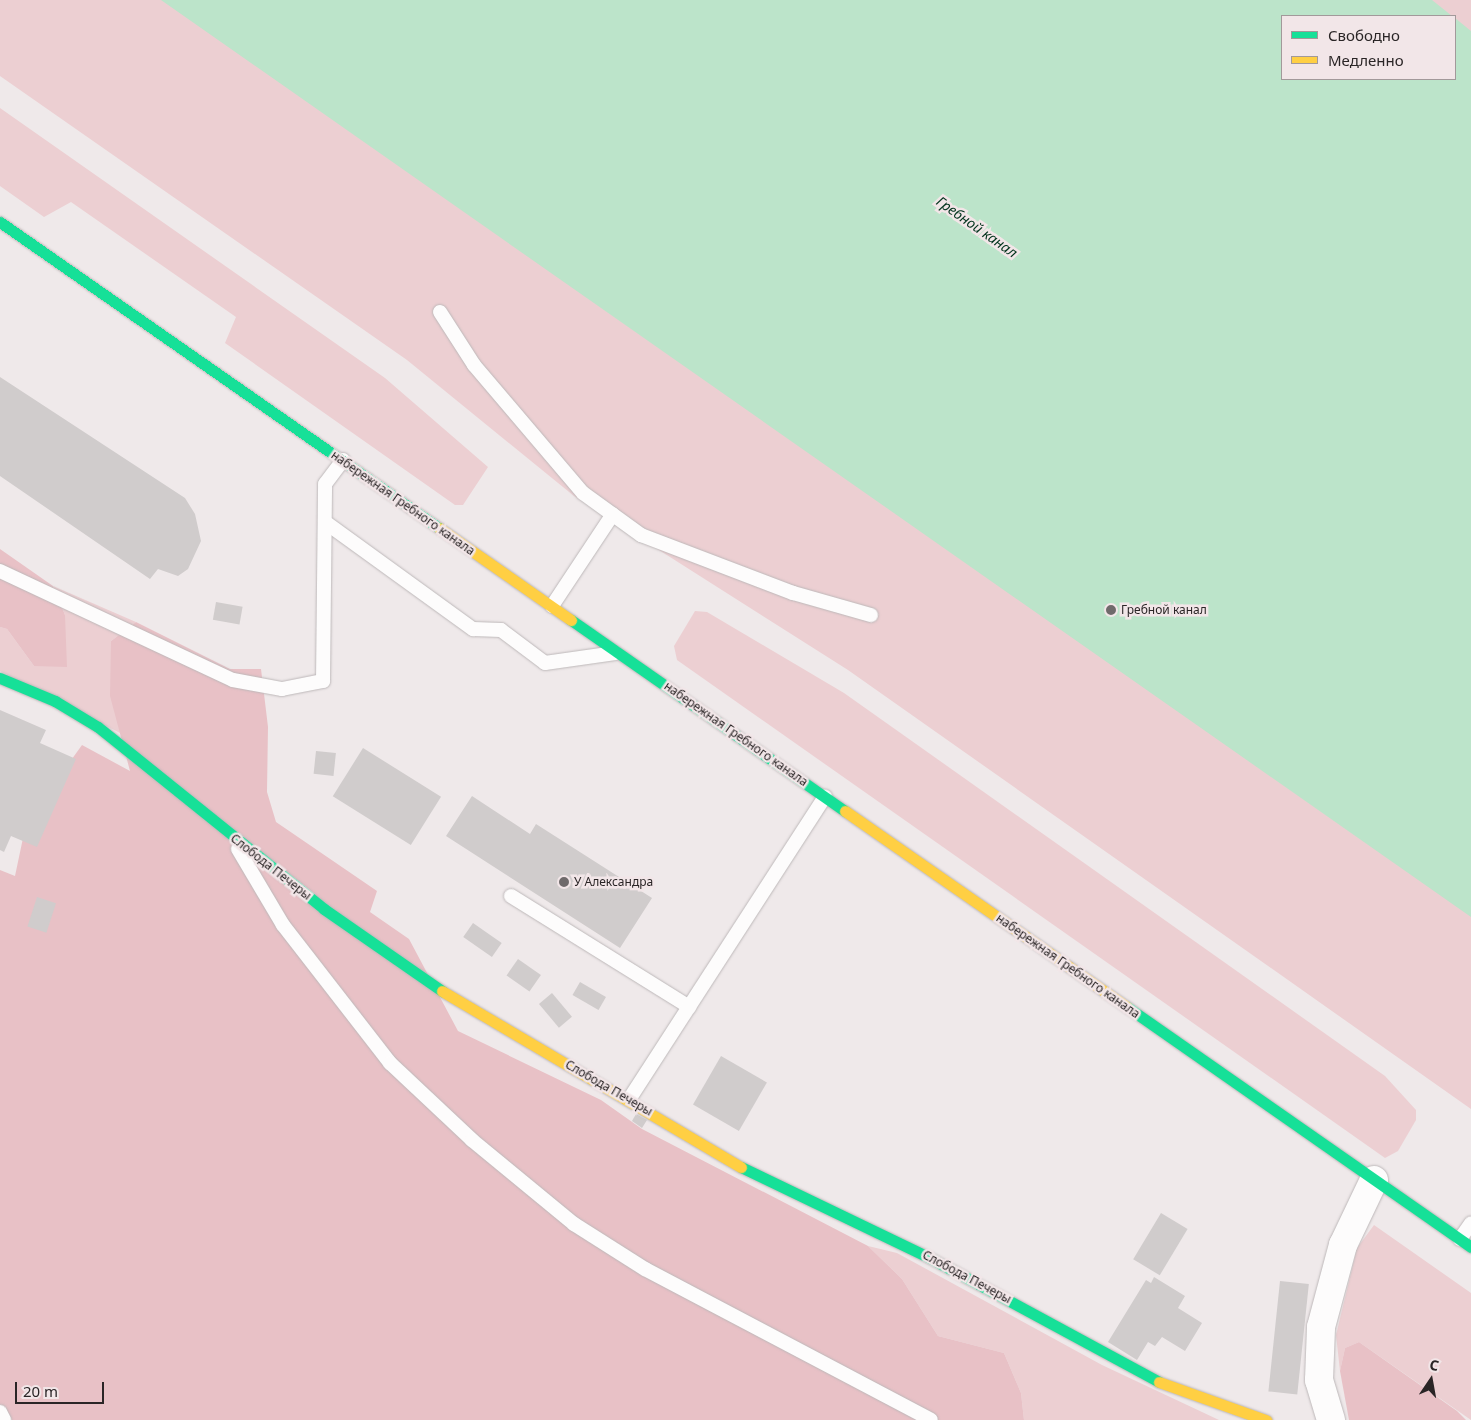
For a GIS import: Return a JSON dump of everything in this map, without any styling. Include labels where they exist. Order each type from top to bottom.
[{"type":"street","name":"набережная Гребного канала","points":[[0,222],[1466,1243]]},
{"type":"street","name":"Слобода Печеры","points":[[0,678],[55,701],[98,728],[324,909],[465,1007],[630,1098],[737,1165],[930,1258],[1158,1382],[1266,1420]]},
{"type":"street","points":[[1331,1420],[1319,1380],[1321,1328],[1343,1245],[1374,1180]]},
{"type":"lane","points":[[440,312],[474,365],[583,493],[641,535],[793,593],[871,615]]},
{"type":"lane","points":[[0,571],[233,680],[282,689],[322,681],[325,484],[343,460]]},
{"type":"lane","points":[[552,606],[613,514]]},
{"type":"lane","points":[[325,522],[473,629],[501,630],[545,663],[619,653]]},
{"type":"lane","points":[[630,1098],[825,797]]},
{"type":"lane","points":[[229,834],[283,925],[390,1063],[472,1140],[574,1224],[645,1269],[931,1420]]},
{"type":"lane","points":[[511,896],[689,1007]]},
{"type":"lane","points":[[1466,1243],[1471,1223]]},
{"type":"lane","points":[[0,1412],[4,1420]]},
{"type":"shaded area","name":"Гребной канал","points":[[0,0],[1471,0],[1471,1109],[848,670],[574,496],[407,360],[0,76]]},
{"type":"shaded area","points":[[0,108],[385,378],[488,467],[463,505],[455,505],[225,343],[236,317],[71,202],[44,217],[0,186]]},
{"type":"shaded area","points":[[0,549],[53,586],[65,615],[67,667],[34,666],[7,629],[0,627]]},
{"type":"shaded area","points":[[53,586],[136,622],[111,641],[120,733],[0,671],[0,627],[7,629],[34,666],[65,615]]},
{"type":"shaded area","points":[[695,611],[707,612],[844,693],[1385,1076],[1416,1110],[1416,1120],[1398,1151],[1385,1158],[677,660],[674,646]]},
{"type":"shaded area","points":[[136,622],[230,669],[261,669],[268,727],[267,792],[276,822],[377,891],[370,912],[409,939],[458,1031],[601,1100],[642,1129],[868,1246],[902,1279],[938,1336],[1004,1353],[1021,1393],[1024,1420],[0,1420],[0,870],[15,876],[23,838],[54,784],[82,745],[130,771],[110,696],[111,641]]},
{"type":"shaded area","points":[[1374,1225],[1471,1293],[1471,1420],[1359,1342],[1345,1348],[1340,1371],[1336,1335],[1357,1248]]},
{"type":"shaded area","points":[[868,1246],[897,1253],[1102,1365],[1219,1420],[1024,1420],[1021,1393],[1004,1353],[938,1336],[902,1279]]},
{"type":"shaded area","points":[[1359,1342],[1457,1411],[1466,1420],[1349,1420],[1340,1371],[1345,1348]]},
{"type":"water","name":"Гребной канал","points":[[161,0],[1432,0],[1451,15],[1281,15],[1281,80],[1456,80],[1456,19],[1471,31],[1471,917]]},
{"type":"building","points":[[0,377],[185,498],[195,514],[201,541],[188,569],[178,576],[158,569],[150,579],[0,476]]},
{"type":"building","points":[[216,602],[243,607],[239,624],[213,620]]},
{"type":"building","points":[[0,710],[46,730],[40,743],[76,759],[37,847],[11,836],[4,852],[0,850]]},
{"type":"building","points":[[363,748],[441,797],[411,845],[333,796]]},
{"type":"building","points":[[316,751],[336,753],[333,776],[314,774]]},
{"type":"building","points":[[472,796],[530,834],[536,824],[652,898],[620,948],[446,836]]},
{"type":"building","points":[[37,897],[56,903],[46,933],[27,926]]},
{"type":"building","points":[[473,923],[502,943],[492,957],[463,937]]},
{"type":"building","points":[[518,959],[541,975],[529,991],[507,975]]},
{"type":"building","points":[[580,982],[606,997],[598,1010],[572,995]]},
{"type":"building","points":[[552,993],[572,1017],[559,1028],[539,1004]]},
{"type":"building","points":[[721,1056],[767,1082],[739,1131],[693,1104]]},
{"type":"building","points":[[636,1114],[647,1120],[642,1128],[632,1121]]},
{"type":"building","points":[[1161,1213],[1188,1229],[1160,1275],[1133,1259]]},
{"type":"building","points":[[1154,1277],[1185,1296],[1178,1308],[1202,1323],[1185,1351],[1162,1337],[1155,1346],[1148,1342],[1137,1360],[1108,1342],[1146,1280],[1151,1283]]},
{"type":"building","points":[[1280,1281],[1309,1284],[1297,1394],[1268,1391]]},
{"type":"traffic: fast","points":[[0,222],[439,528]]},
{"type":"traffic: fast","points":[[571,620],[845,811]]},
{"type":"traffic: fast","points":[[0,678],[55,701],[98,727],[324,909],[442,991]]},
{"type":"traffic: fast","points":[[1127,1007],[1471,1247]]},
{"type":"traffic: fast","points":[[741,1167],[930,1258],[1159,1382]]},
{"type":"traffic: slow","points":[[439,528],[571,620]]},
{"type":"traffic: slow","points":[[845,811],[1127,1007]]},
{"type":"traffic: slow","points":[[442,991],[741,1167]]},
{"type":"traffic: slow","points":[[1159,1382],[1266,1420]]},
{"type":"place","name":"Гребной канал","points":[[1111,610]]},
{"type":"place","name":"У Александра","points":[[564,882]]}]
